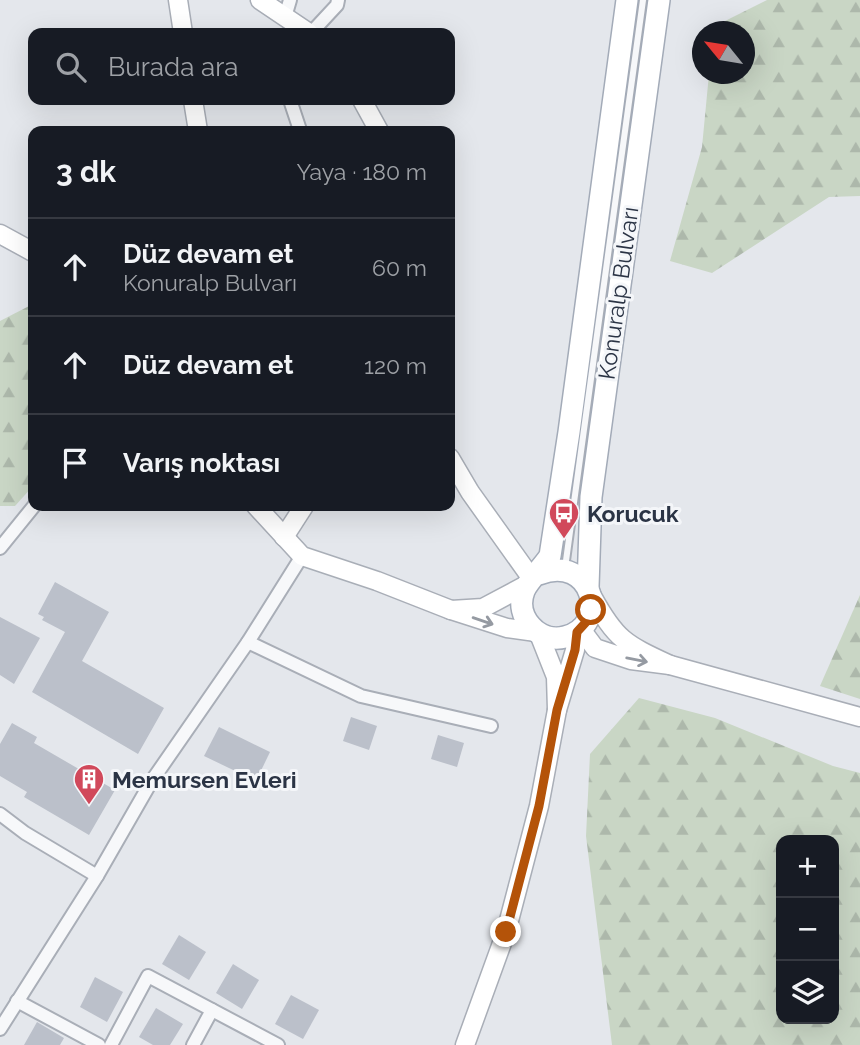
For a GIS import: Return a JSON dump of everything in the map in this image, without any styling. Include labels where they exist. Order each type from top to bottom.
[{"type":"main road","name":"Konuralp Bulvarı","points":[[533,579],[550,556],[627,0]]},
{"type":"main road","name":"Konuralp Bulvarı","points":[[589,592],[591,498],[659,0]]},
{"type":"main road","points":[[549,569],[565,570],[581,578],[589,592],[591,610],[587,621],[579,630],[558,639],[538,633],[528,624],[522,602],[533,579],[549,569]]},
{"type":"street","points":[[178,0],[182,28]]},
{"type":"street","points":[[261,0],[287,8],[305,28]]},
{"type":"street","points":[[315,28],[337,5],[338,0]]},
{"type":"street","points":[[194,105],[197,126]]},
{"type":"street","points":[[292,105],[299,126]]},
{"type":"street","points":[[365,105],[376,126]]},
{"type":"street","points":[[0,234],[28,249]]},
{"type":"street","points":[[451,610],[483,608],[533,579],[470,492],[455,466]]},
{"type":"street","points":[[0,548],[30,511]]},
{"type":"street","points":[[261,511],[302,556],[451,610],[507,628],[538,633],[555,677],[557,710]]},
{"type":"street","points":[[284,537],[301,511]]},
{"type":"street","points":[[0,1029],[97,876],[151,782],[248,642],[302,556]]},
{"type":"street","points":[[589,592],[607,624],[621,640],[670,665]]},
{"type":"street","points":[[579,630],[595,648],[631,660],[670,665],[860,717]]},
{"type":"street","points":[[465,1045],[506,932],[539,806],[557,710],[579,630]]},
{"type":"street","points":[[248,642],[361,695],[492,726]]},
{"type":"street","points":[[0,814],[25,833],[97,876]]},
{"type":"street","points":[[111,1045],[148,976],[278,1045]]},
{"type":"street","points":[[17,1001],[99,1045]]},
{"type":"street","points":[[193,1045],[212,1010]]},
{"type":"lane","points":[[565,570],[643,0]]},
{"type":"green space","points":[[767,0],[860,0],[860,196],[829,197],[712,273],[670,261],[702,147],[708,84],[755,84],[755,21],[725,21]]},
{"type":"green space","points":[[28,307],[28,492],[15,506],[0,506],[0,321]]},
{"type":"green space","points":[[860,595],[860,699],[820,686]]},
{"type":"green space","points":[[639,698],[715,718],[833,766],[860,773],[860,1045],[612,1045],[586,836],[590,754]]},
{"type":"building","points":[[55,582],[109,612],[82,661],[164,708],[138,754],[32,692],[65,632],[42,620],[44,617],[38,614]]},
{"type":"building","points":[[0,617],[40,638],[14,684],[0,675]]},
{"type":"building","points":[[351,717],[377,726],[369,750],[343,741]]},
{"type":"building","points":[[12,723],[37,737],[34,743],[115,790],[89,835],[24,797],[27,792],[0,776],[0,744]]},
{"type":"building","points":[[219,727],[270,752],[256,781],[204,756]]},
{"type":"building","points":[[438,735],[464,743],[457,767],[431,759]]},
{"type":"building","points":[[179,935],[206,952],[189,980],[162,964]]},
{"type":"building","points":[[233,964],[259,980],[242,1009],[216,993]]},
{"type":"building","points":[[95,977],[123,992],[107,1022],[80,1007]]},
{"type":"building","points":[[291,995],[319,1010],[303,1039],[275,1024]]},
{"type":"building","points":[[156,1008],[183,1024],[170,1045],[153,1045],[139,1037]]},
{"type":"building","points":[[37,1022],[64,1038],[60,1045],[24,1045]]},
{"type":"place","name":"Korucuk","points":[[564,540]]},
{"type":"place","name":"Memursen Evleri","points":[[89,806]]},
{"type":"route","points":[[506,932],[539,806],[557,710],[575,650],[577,632],[587,621],[591,610]]}]
